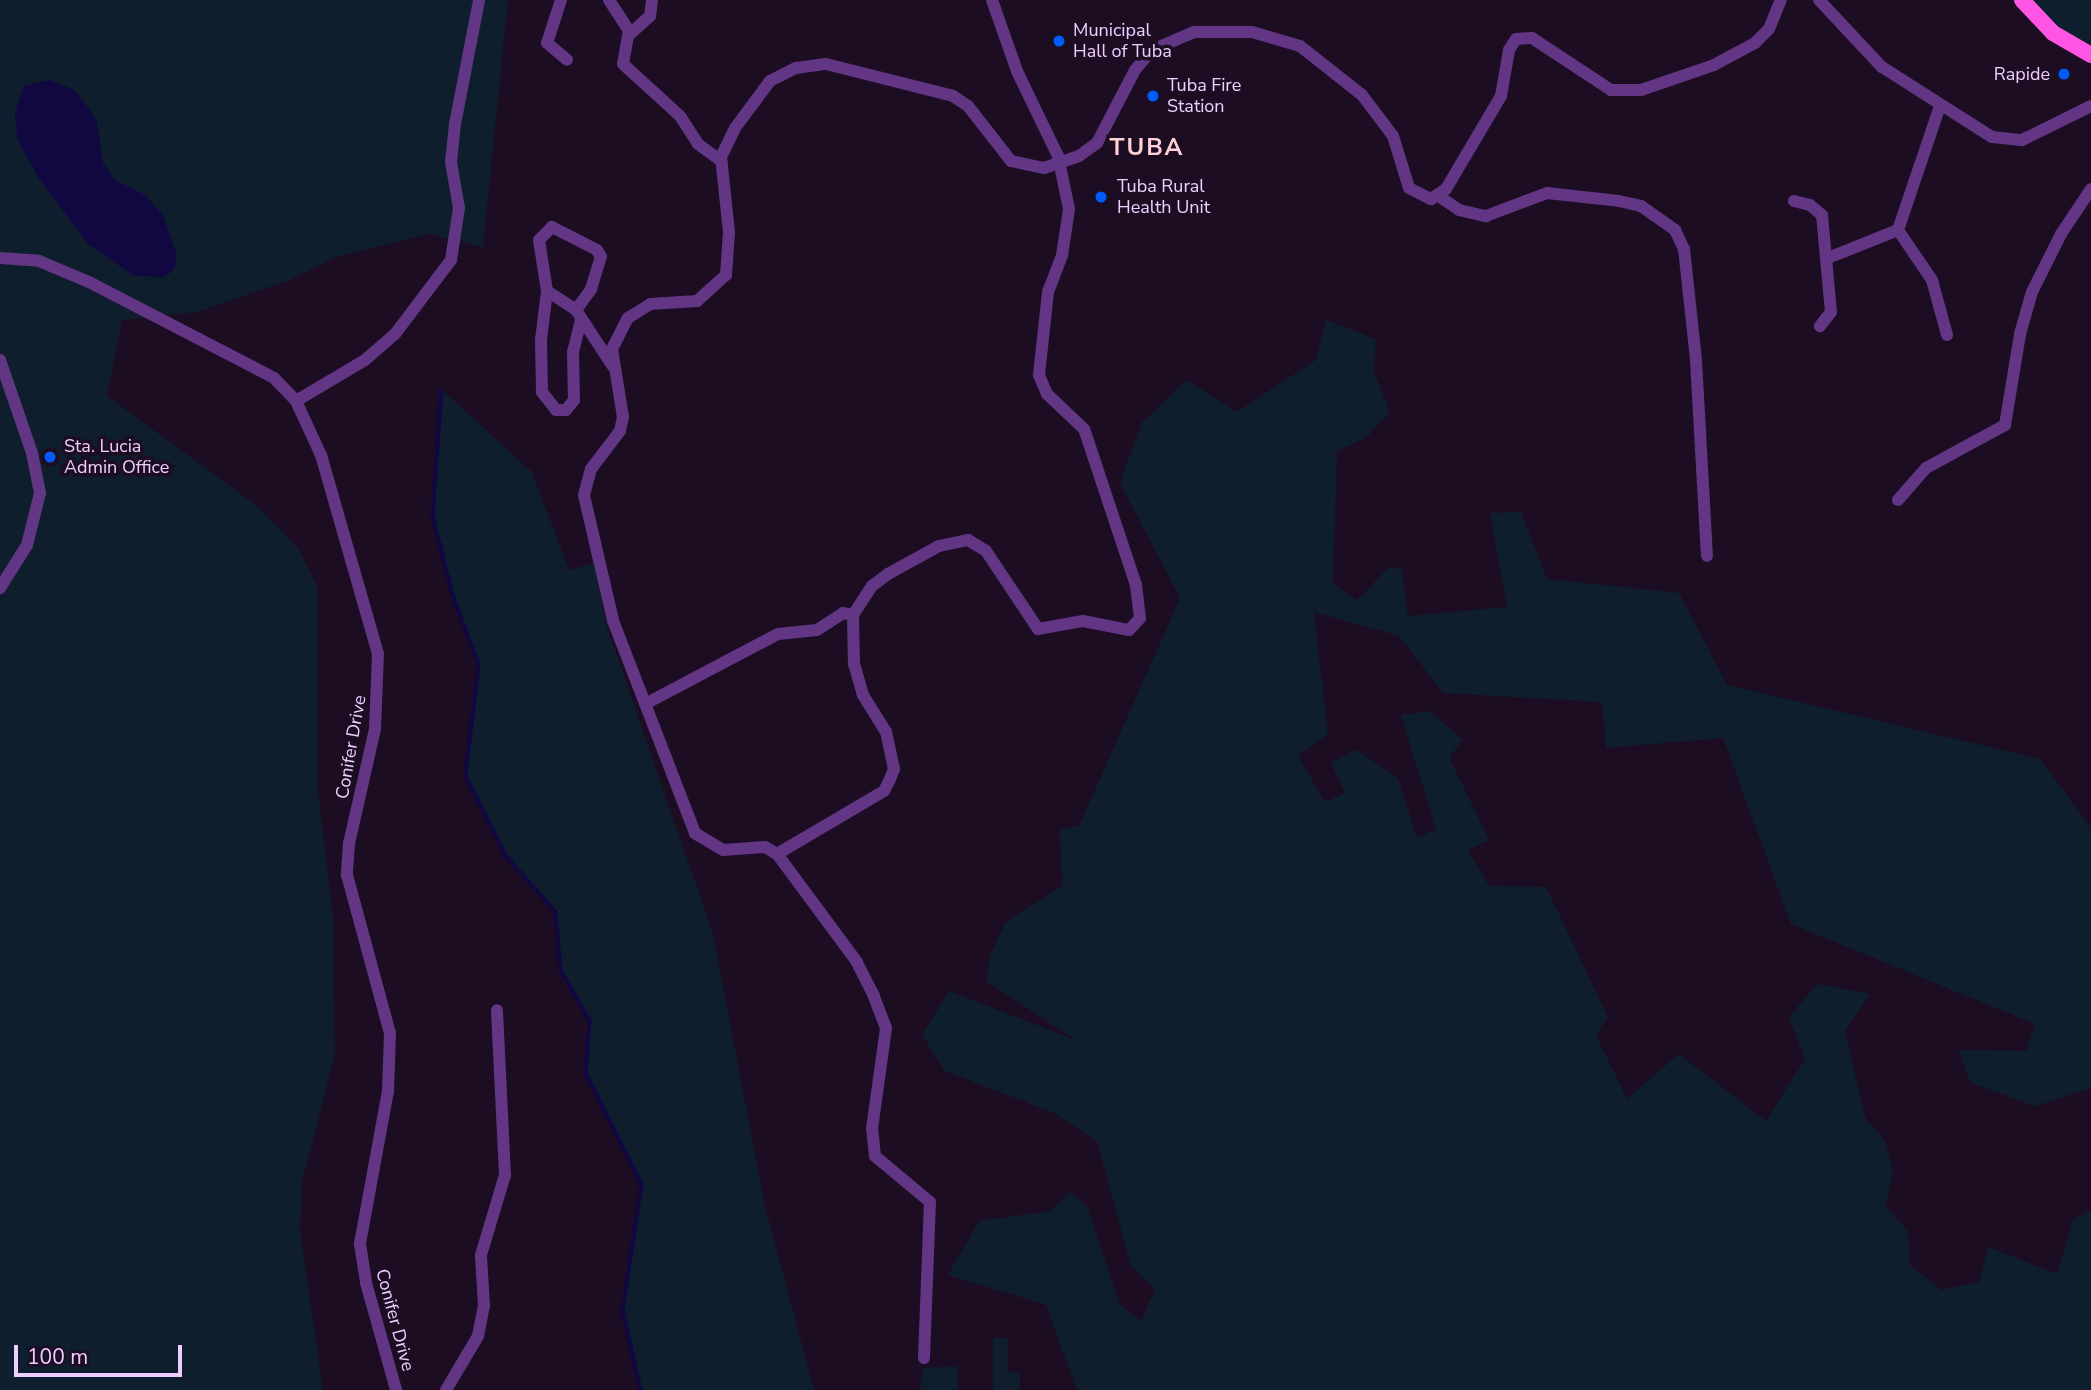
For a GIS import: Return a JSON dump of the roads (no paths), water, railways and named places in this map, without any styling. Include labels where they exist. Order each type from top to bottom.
[{"type":"main road","points":[[2022,0],[2053,33],[2091,55]]},
{"type":"street","points":[[296,401],[365,360],[395,334],[451,260],[459,208],[451,162],[455,124],[479,0]]},
{"type":"street","points":[[561,0],[547,43],[567,60]]},
{"type":"street","points":[[609,0],[630,32]]},
{"type":"street","points":[[652,0],[650,16],[630,32],[622,51],[625,69],[676,112],[698,144],[721,161]]},
{"type":"street","points":[[777,854],[884,791],[894,769],[886,732],[857,679],[853,615],[872,586],[888,574],[960,540],[986,551],[1038,629],[1083,621],[1129,630],[1140,618],[1136,585],[1084,429],[1047,394],[1039,375],[1048,292],[1062,256],[1069,220],[1060,164],[1017,71],[992,0]]},
{"type":"street","points":[[1440,197],[1502,96],[1509,50],[1516,39],[1532,38],[1598,84],[1625,92],[1737,54],[1769,29],[1782,0]]},
{"type":"street","points":[[1819,0],[1882,67],[1976,129],[2014,142],[2091,106]]},
{"type":"street","points":[[924,1358],[929,1202],[880,1161],[873,1145],[886,1028],[858,962],[777,854],[765,847],[723,850],[711,847],[695,833],[613,620],[584,495],[591,469],[620,431],[623,417],[612,365],[612,349],[618,333],[637,310],[696,300],[726,275],[729,232],[721,161],[735,128],[770,80],[796,68],[826,64],[953,96],[968,106],[1011,162],[1032,168],[1060,164],[1088,151],[1101,138],[1135,70],[1152,50],[1194,32],[1252,32],[1300,46],[1363,94],[1393,136],[1409,188],[1421,198],[1440,197],[1460,210],[1486,216],[1547,193],[1641,206],[1675,230],[1684,249],[1695,349],[1707,556]]},
{"type":"street","points":[[1828,258],[1898,230],[1940,106]]},
{"type":"street","points":[[1898,500],[1926,468],[2005,425],[2020,334],[2032,292],[2061,234],[2091,188]]},
{"type":"street","points":[[1794,201],[1810,205],[1822,215],[1831,312],[1820,326]]},
{"type":"street","points":[[558,227],[597,250],[601,257],[579,315],[573,352],[574,400],[566,410],[556,411],[542,392],[541,340],[547,291],[539,240],[545,229],[558,227]]},
{"type":"street","points":[[1898,230],[1932,280],[1947,335]]},
{"type":"street","name":"Conifer Drive","points":[[0,258],[39,261],[89,282],[274,377],[296,401],[321,456],[378,654],[375,729],[349,843],[347,875],[390,1033],[388,1091],[360,1244],[369,1296],[396,1390]]},
{"type":"street","points":[[547,291],[579,315],[612,365]]},
{"type":"street","points":[[0,360],[32,453],[40,493],[27,545],[0,587]]},
{"type":"street","points":[[647,704],[778,634],[817,631],[843,613],[853,615]]},
{"type":"street","points":[[446,1390],[478,1336],[484,1306],[481,1255],[505,1175],[497,1010]]},
{"type":"waterway","points":[[442,390],[433,516],[453,595],[479,665],[466,776],[507,857],[556,912],[561,970],[590,1021],[586,1073],[642,1185],[623,1311],[641,1390]]},
{"type":"place","name":"Municipal Hall of Tuba","points":[[1059,41]]},
{"type":"place","name":"Rapide","points":[[2064,74]]},
{"type":"place","name":"Tuba Fire Station","points":[[1153,96]]},
{"type":"place","name":"Tuba Rural Health Unit","points":[[1101,197]]},
{"type":"place","name":"Sta. Lucia Admin Office","points":[[50,457]]},
{"type":"district","name":"TUBA","points":[[1147,148]]}]
